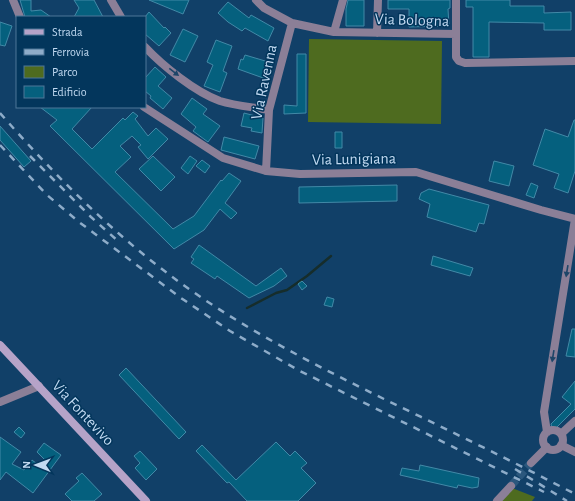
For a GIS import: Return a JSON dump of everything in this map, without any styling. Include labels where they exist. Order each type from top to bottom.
[{"type":"street","points":[[13,0],[20,16]]},
{"type":"street","points":[[111,0],[120,16]]},
{"type":"street","name":"Via Bologna","points":[[256,0],[264,8],[292,23],[334,32],[456,34],[456,57],[459,61],[465,63],[575,61]]},
{"type":"street","points":[[334,32],[343,0]]},
{"type":"street","points":[[377,33],[378,0]]},
{"type":"street","points":[[456,0],[456,34]]},
{"type":"street","name":"Via Ravenna","points":[[266,171],[269,110],[292,23]]},
{"type":"street","points":[[146,48],[193,88],[220,101],[269,110]]},
{"type":"street","name":"Via Lunigiana","points":[[146,108],[223,158],[266,171],[300,174],[416,172],[575,219],[544,412],[548,432]]},
{"type":"street","name":"Via Fontevivo","points":[[0,344],[146,501]]},
{"type":"street","points":[[0,402],[39,386]]},
{"type":"street","points":[[561,434],[575,421]]},
{"type":"street","points":[[556,430],[561,434],[563,438],[561,445],[554,449],[547,447],[544,441],[545,434],[556,430]]},
{"type":"street","points":[[561,445],[575,452]]},
{"type":"street","points":[[531,463],[547,447]]},
{"type":"street","points":[[497,501],[511,486]]},
{"type":"green space","points":[[309,39],[442,41],[441,124],[308,122]]},
{"type":"green space","points":[[512,488],[535,497],[532,501],[502,501]]},
{"type":"building","points":[[20,0],[31,0],[31,11],[41,10],[50,16],[25,16]]},
{"type":"building","points":[[74,0],[94,0],[102,16],[75,16],[79,8]]},
{"type":"building","points":[[149,0],[189,0],[183,14]]},
{"type":"building","points":[[348,0],[364,0],[364,26],[346,26],[346,9]]},
{"type":"building","points":[[388,0],[450,0],[450,8],[448,9],[449,26],[409,27],[409,9],[388,9]]},
{"type":"building","points":[[466,0],[510,0],[510,6],[544,6],[544,13],[571,12],[571,30],[544,30],[544,23],[489,22],[489,57],[473,57],[473,7],[466,7]]},
{"type":"building","points":[[228,2],[249,18],[251,15],[274,28],[268,41],[245,28],[242,31],[218,13]]},
{"type":"building","points":[[149,12],[164,28],[165,27],[171,33],[159,46],[146,35],[146,16]]},
{"type":"building","points":[[0,22],[12,26],[5,46],[0,45]]},
{"type":"building","points":[[183,29],[198,36],[185,62],[170,55]]},
{"type":"building","points":[[216,40],[232,46],[223,71],[227,73],[220,92],[204,86],[213,65],[207,62]]},
{"type":"building","points":[[297,54],[306,54],[306,113],[284,114],[284,105],[297,106]]},
{"type":"building","points":[[245,55],[272,63],[266,79],[238,69],[241,59],[243,60]]},
{"type":"building","points":[[155,67],[166,77],[158,86],[172,98],[163,109],[150,98],[151,96],[146,92],[146,77]]},
{"type":"building","points":[[192,98],[207,109],[203,114],[220,126],[208,142],[193,131],[196,127],[181,114]]},
{"type":"building","points":[[41,108],[91,108],[72,129],[92,149],[123,118],[125,120],[133,112],[138,116],[135,119],[148,136],[156,128],[168,139],[148,159],[138,147],[141,145],[132,136],[120,146],[131,157],[115,172],[173,229],[194,216],[221,180],[222,181],[229,173],[241,181],[225,203],[237,213],[231,219],[220,209],[204,230],[174,249],[50,126],[57,120]]},
{"type":"building","points":[[244,113],[263,118],[262,133],[251,131],[252,128],[241,126]]},
{"type":"building","points":[[574,120],[575,171],[568,193],[554,188],[559,174],[533,165],[545,129],[568,137]]},
{"type":"building","points":[[0,126],[31,161],[24,167],[0,140]]},
{"type":"building","points":[[335,132],[342,132],[342,148],[335,148]]},
{"type":"building","points":[[224,137],[259,146],[255,159],[221,150]]},
{"type":"building","points":[[153,156],[175,177],[161,191],[139,169]]},
{"type":"building","points":[[190,156],[197,161],[188,174],[181,168]]},
{"type":"building","points":[[202,160],[210,166],[205,173],[196,166]]},
{"type":"building","points":[[494,161],[514,166],[509,186],[489,181]]},
{"type":"building","points":[[531,183],[538,186],[534,198],[526,195]]},
{"type":"building","points":[[397,185],[397,201],[299,203],[299,187]]},
{"type":"building","points":[[429,189],[489,205],[484,224],[479,223],[476,232],[427,217],[430,204],[419,199],[421,193]]},
{"type":"building","points":[[199,245],[256,286],[281,268],[287,276],[274,286],[249,298],[217,276],[215,279],[191,263],[194,259],[191,257]]},
{"type":"building","points":[[433,256],[473,268],[470,276],[431,265]]},
{"type":"building","points":[[302,281],[307,286],[302,290],[298,284]]},
{"type":"building","points":[[327,297],[334,299],[332,307],[324,305]]},
{"type":"building","points":[[572,329],[575,329],[575,357],[566,356]]},
{"type":"building","points":[[126,368],[186,432],[179,439],[119,375]]},
{"type":"building","points":[[575,381],[575,409],[554,430],[551,424],[571,404],[562,397]]},
{"type":"building","points":[[19,427],[25,433],[21,438],[14,432]]},
{"type":"building","points":[[0,437],[21,452],[12,464],[24,470],[32,460],[41,467],[46,461],[37,452],[44,443],[61,455],[33,493],[6,472],[0,480]]},
{"type":"building","points":[[276,442],[290,456],[295,451],[307,463],[301,468],[316,483],[298,501],[247,501],[196,451],[202,445],[236,480]]},
{"type":"building","points":[[140,451],[157,469],[146,480],[135,468],[140,463],[134,456]]},
{"type":"building","points":[[420,465],[479,478],[478,487],[472,488],[458,485],[457,488],[400,475],[402,468],[419,471]]},
{"type":"building","points":[[82,473],[102,494],[94,501],[72,501],[65,494],[79,481],[76,478]]},
{"type":"waterway","points":[[247,308],[276,293],[287,290],[331,256]]},
{"type":"tunnel","points":[[511,486],[531,463]]},
{"type":"railway","points":[[0,113],[89,207],[163,270],[212,305],[309,361],[575,494]]},
{"type":"railway","points":[[0,145],[47,195],[79,222],[181,298],[230,331],[298,370],[544,492]]},
{"type":"railway","points":[[30,156],[91,217],[119,242]]},
{"type":"railway","points":[[515,469],[567,501]]}]
